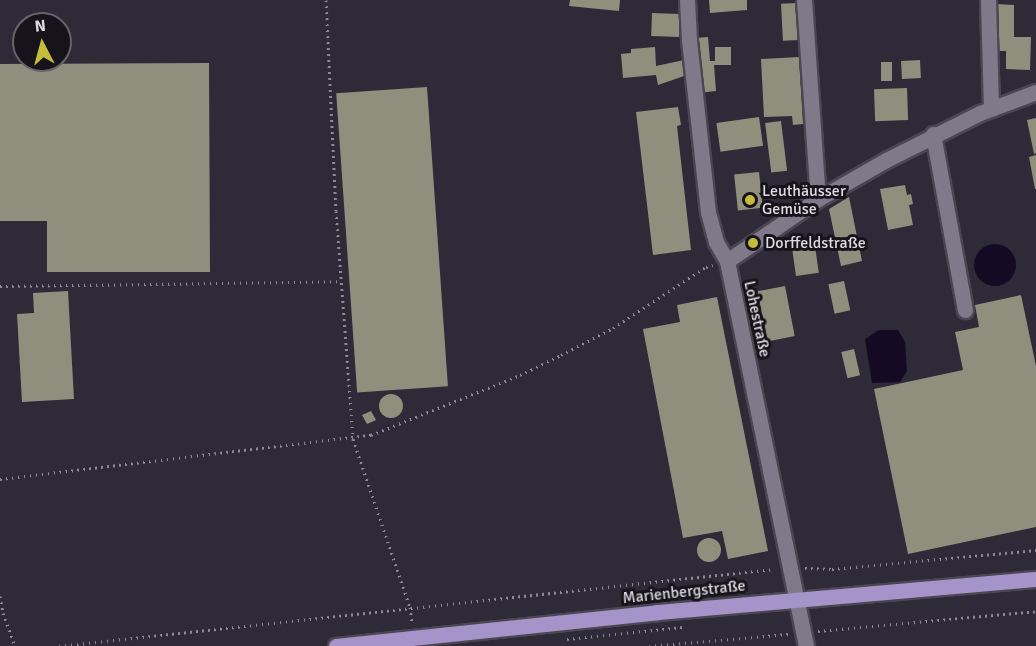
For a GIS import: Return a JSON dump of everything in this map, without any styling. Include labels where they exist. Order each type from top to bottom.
[{"type":"main road","name":"Marienbergstraße","points":[[336,646],[796,599],[1036,579]]},
{"type":"street","name":"Lohestraße","points":[[687,0],[689,40],[708,212],[716,242],[727,261],[804,640]]},
{"type":"street","points":[[804,0],[818,199]]},
{"type":"street","points":[[988,0],[991,109]]},
{"type":"street","points":[[727,261],[818,199],[933,134],[1036,92]]},
{"type":"street","points":[[933,134],[965,310]]},
{"type":"path","points":[[326,0],[341,281],[353,439],[410,607],[413,637]]},
{"type":"path","points":[[0,478],[353,439],[371,435],[519,375],[613,328],[706,267],[727,261]]},
{"type":"path","points":[[0,286],[341,281]]},
{"type":"path","points":[[59,646],[790,568],[832,568],[1036,550]]},
{"type":"path","points":[[0,596],[3,613],[15,646]]},
{"type":"path","points":[[649,646],[804,640],[1036,611]]},
{"type":"path","points":[[559,640],[690,627]]},
{"type":"shaded area","points":[[995,244],[1010,250],[1016,265],[1010,280],[995,286],[980,280],[974,265],[980,250]]},
{"type":"shaded area","points":[[879,330],[898,330],[905,342],[907,371],[900,382],[872,383],[865,339]]},
{"type":"building","points":[[570,0],[620,0],[619,11],[569,6]]},
{"type":"building","points":[[709,0],[747,0],[747,10],[710,13]]},
{"type":"building","points":[[797,3],[799,40],[783,41],[781,4]]},
{"type":"building","points":[[996,4],[1014,5],[1014,37],[1031,37],[1030,70],[1006,69],[1006,51],[995,51]]},
{"type":"building","points":[[652,13],[680,14],[679,37],[651,36]]},
{"type":"building","points":[[708,37],[710,61],[715,61],[715,47],[731,47],[731,65],[714,65],[716,91],[699,93],[695,38]]},
{"type":"building","points":[[655,47],[656,66],[684,60],[687,75],[658,85],[656,75],[623,78],[621,54],[631,53],[631,49]]},
{"type":"building","points":[[799,57],[803,124],[793,125],[792,116],[764,117],[761,59]]},
{"type":"building","points":[[920,60],[921,78],[902,79],[901,61]]},
{"type":"building","points":[[881,62],[892,62],[892,81],[881,81]]},
{"type":"building","points":[[209,63],[210,272],[47,272],[47,221],[0,221],[0,64],[12,64],[12,72],[72,72],[72,64]]},
{"type":"building","points":[[427,87],[448,386],[357,393],[336,93]]},
{"type":"building","points":[[907,88],[908,120],[875,121],[874,89]]},
{"type":"building","points":[[678,107],[681,125],[677,126],[691,250],[653,255],[636,112]]},
{"type":"building","points":[[759,117],[763,146],[720,152],[716,123]]},
{"type":"building","points":[[1036,118],[1036,153],[1034,154],[1027,120]]},
{"type":"building","points":[[781,121],[787,171],[771,173],[765,123]]},
{"type":"building","points":[[1036,155],[1036,189],[1035,189],[1029,157]]},
{"type":"building","points":[[759,172],[763,208],[738,210],[734,175]]},
{"type":"building","points":[[905,185],[907,195],[911,194],[913,204],[909,205],[913,225],[888,230],[880,189]]},
{"type":"building","points":[[849,197],[862,261],[841,266],[829,209]]},
{"type":"building","points":[[815,246],[819,273],[796,276],[792,249]]},
{"type":"building","points":[[844,281],[850,310],[835,314],[828,284]]},
{"type":"building","points":[[785,286],[795,336],[767,341],[758,291]]},
{"type":"building","points":[[68,291],[74,399],[22,402],[17,314],[34,313],[33,293]]},
{"type":"building","points":[[1021,295],[1036,366],[1036,527],[908,554],[874,389],[963,370],[955,332],[979,327],[975,305]]},
{"type":"building","points":[[717,297],[768,551],[728,559],[722,531],[683,538],[643,329],[680,322],[677,305]]},
{"type":"building","points":[[854,349],[860,375],[847,378],[841,352]]},
{"type":"building","points":[[391,394],[400,397],[403,406],[400,415],[391,418],[382,415],[379,406],[382,397]]},
{"type":"building","points":[[371,411],[376,420],[367,424],[362,415]]},
{"type":"building","points":[[709,538],[718,541],[721,550],[718,559],[709,562],[700,559],[697,550],[700,541]]},
{"type":"place","name":"Leuthäusser Gemüse","points":[[750,200]]},
{"type":"place","name":"Dorffeldstraße","points":[[753,243]]}]
